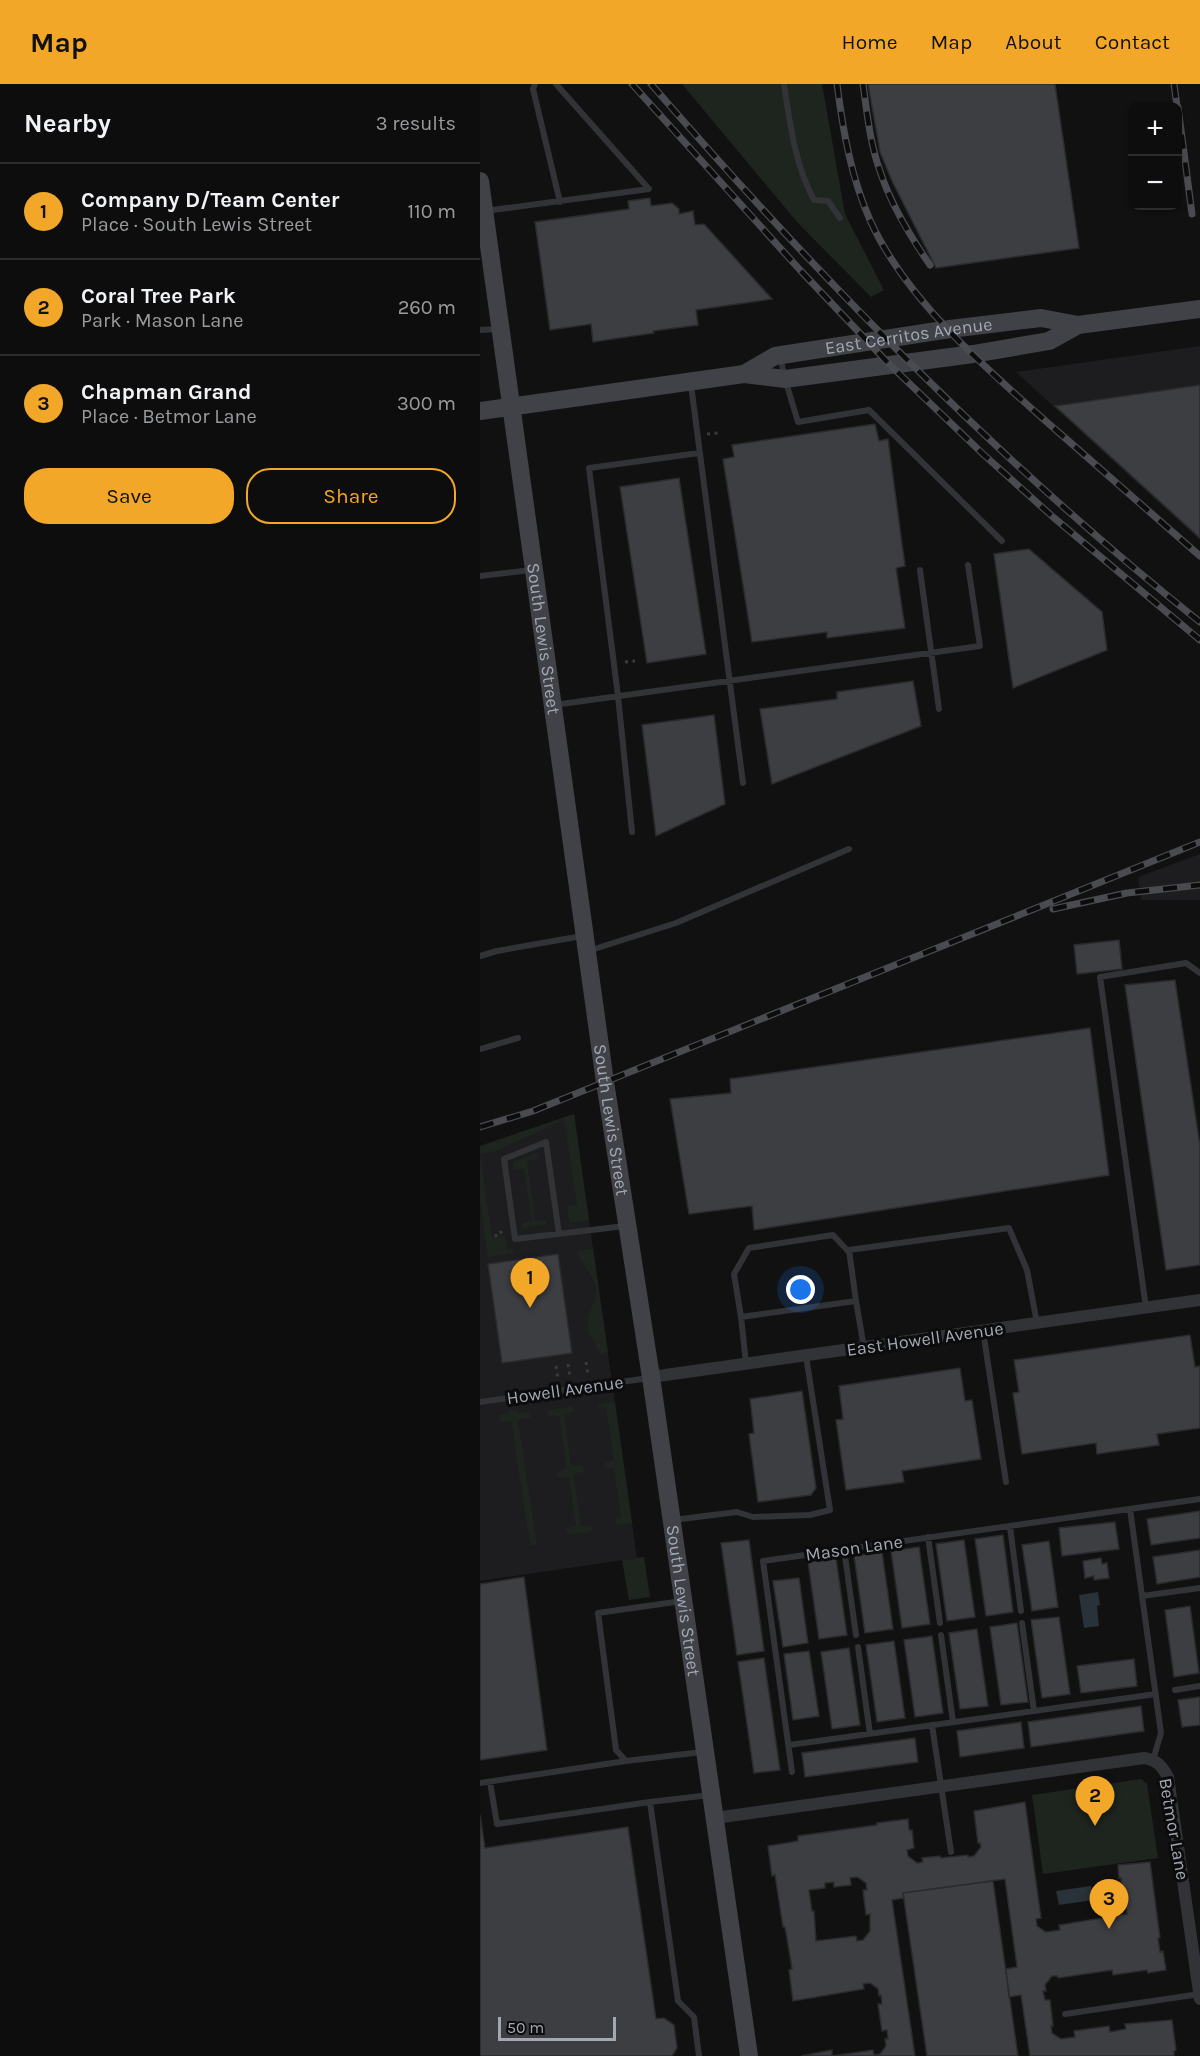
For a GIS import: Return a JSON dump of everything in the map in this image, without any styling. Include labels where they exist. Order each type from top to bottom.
[{"type":"main road","name":"South Lewis Street","points":[[480,181],[586,944],[749,2056]]},
{"type":"main road","name":"East Cerritos Avenue","points":[[744,374],[775,356],[939,331],[1041,318],[1078,325],[1200,309]]},
{"type":"main road","name":"East Cerritos Avenue","points":[[480,411],[744,374],[785,379],[973,354],[1049,341],[1078,325]]},
{"type":"street","name":"East Howell Avenue","points":[[651,1377],[1200,1300]]},
{"type":"street","points":[[715,1818],[1144,1758],[1157,1763]]},
{"type":"street","name":"Betmor Lane","points":[[1157,1763],[1168,1777],[1200,1999]]},
{"type":"lane","points":[[535,84],[533,89],[560,202]]},
{"type":"lane","points":[[484,211],[649,189],[556,84]]},
{"type":"lane","points":[[784,84],[788,115],[803,180],[814,200],[828,201],[840,218]]},
{"type":"lane","points":[[480,330],[502,328]]},
{"type":"lane","points":[[780,355],[798,422],[869,410],[1002,541]]},
{"type":"lane","points":[[690,381],[742,783]]},
{"type":"lane","points":[[632,832],[618,696],[589,468],[699,453]]},
{"type":"lane","points":[[554,705],[981,646],[968,565]]},
{"type":"lane","points":[[480,576],[535,570]]},
{"type":"lane","points":[[920,570],[939,709]]},
{"type":"lane","points":[[480,956],[497,951],[586,944],[676,923],[849,849]]},
{"type":"lane","points":[[1146,1308],[1100,977],[1186,963],[1200,973]]},
{"type":"lane","points":[[480,1049],[518,1038]]},
{"type":"lane","points":[[559,1234],[546,1142],[504,1159],[515,1239],[559,1234],[628,1226]]},
{"type":"lane","points":[[864,1348],[849,1250],[1009,1228],[1027,1270],[1037,1323]]},
{"type":"lane","points":[[746,1364],[734,1274],[749,1248],[832,1235],[850,1253]]},
{"type":"lane","points":[[741,1317],[856,1301]]},
{"type":"lane","points":[[982,1330],[1006,1482]]},
{"type":"lane","points":[[672,1520],[737,1512],[753,1517],[810,1515],[830,1510],[806,1356]]},
{"type":"lane","name":"Howell Avenue","points":[[480,1402],[651,1377]]},
{"type":"lane","name":"Mason Lane","points":[[792,1772],[763,1561],[1200,1499]]},
{"type":"lane","points":[[1130,1509],[1161,1733],[1157,1763]]},
{"type":"lane","points":[[1010,1527],[1021,1611]]},
{"type":"lane","points":[[928,1537],[940,1623]]},
{"type":"lane","points":[[844,1549],[856,1635]]},
{"type":"lane","points":[[1142,1596],[1200,1588],[1200,1593]]},
{"type":"lane","points":[[626,1761],[616,1750],[598,1613],[683,1600]]},
{"type":"lane","points":[[1022,1623],[1034,1711]]},
{"type":"lane","points":[[941,1635],[953,1722]]},
{"type":"lane","points":[[858,1647],[870,1734]]},
{"type":"lane","points":[[1175,1690],[1200,1686]]},
{"type":"lane","points":[[789,1745],[1156,1694]]},
{"type":"lane","points":[[932,1725],[951,1852]]},
{"type":"lane","points":[[480,1783],[705,1751]]},
{"type":"lane","points":[[490,1782],[496,1824],[711,1795]]},
{"type":"lane","points":[[650,1802],[678,2001],[694,2017],[699,2056]]},
{"type":"lane","points":[[1065,2014],[1200,1994]]},
{"type":"path","points":[[705,434],[718,433]]},
{"type":"path","points":[[622,663],[635,661]]},
{"type":"path","points":[[496,1237],[496,1233],[503,1232]]},
{"type":"path","points":[[586,1362],[588,1375]]},
{"type":"path","points":[[568,1364],[570,1377]]},
{"type":"path","points":[[556,1366],[558,1379]]},
{"type":"shaded area","points":[[682,84],[822,84],[845,214],[884,290],[871,297],[797,222]]},
{"type":"shaded area","points":[[1200,346],[1200,540],[1016,372]]},
{"type":"shaded area","points":[[1200,854],[1200,900],[1141,900],[1138,877]]},
{"type":"shaded area","points":[[574,1114],[637,1558],[480,1581],[480,1146]]},
{"type":"shaded area","points":[[574,1114],[589,1220],[570,1223],[567,1206],[577,1204],[564,1120],[496,1151],[480,1154],[480,1146]]},
{"type":"shaded area","points":[[538,1152],[539,1159],[527,1161],[535,1221],[545,1220],[546,1224],[522,1228],[522,1223],[532,1221],[524,1169],[513,1170],[513,1162]]},
{"type":"shaded area","points":[[480,1154],[492,1237],[505,1236],[507,1250],[513,1249],[514,1253],[488,1257],[480,1203]]},
{"type":"shaded area","points":[[593,1249],[608,1352],[599,1354],[588,1327],[596,1294],[595,1285],[578,1251]]},
{"type":"shaded area","points":[[615,1402],[632,1523],[616,1525],[615,1519],[621,1518],[614,1468],[605,1468],[604,1463],[614,1461],[606,1407],[598,1408],[597,1405]]},
{"type":"shaded area","points":[[572,1406],[575,1411],[564,1414],[571,1466],[582,1465],[584,1468],[583,1472],[573,1474],[581,1526],[592,1526],[593,1529],[588,1532],[568,1534],[565,1529],[576,1526],[569,1477],[558,1478],[557,1475],[559,1471],[567,1468],[559,1416],[547,1415],[548,1411]]},
{"type":"shaded area","points":[[517,1410],[518,1413],[531,1414],[530,1418],[518,1420],[537,1545],[530,1545],[511,1421],[500,1422],[499,1415]]},
{"type":"shaded area","points":[[644,1557],[650,1597],[629,1600],[622,1560]]},
{"type":"shaded area","points":[[1098,1592],[1099,1626],[1084,1628],[1079,1595]]},
{"type":"shaded area","points":[[1141,1779],[1147,1784],[1158,1858],[1043,1874],[1032,1795]]},
{"type":"shaded area","points":[[1091,1886],[1093,1900],[1059,1905],[1056,1891]]},
{"type":"building","points":[[868,84],[1055,84],[1079,248],[936,268],[892,181],[880,152]]},
{"type":"building","points":[[650,198],[651,206],[672,203],[679,209],[679,214],[693,211],[695,225],[704,224],[772,299],[696,310],[698,325],[593,342],[591,324],[550,330],[535,222],[629,209],[628,201]]},
{"type":"building","points":[[1200,385],[1200,538],[1055,406]]},
{"type":"building","points":[[875,424],[879,441],[888,439],[905,566],[896,568],[905,628],[827,638],[827,632],[752,642],[723,459],[734,457],[732,445]]},
{"type":"building","points":[[679,478],[706,654],[647,663],[620,487]]},
{"type":"building","points":[[1029,549],[1102,612],[1107,650],[1013,688],[994,554]]},
{"type":"building","points":[[913,681],[921,726],[772,784],[760,709],[837,699],[837,692]]},
{"type":"building","points":[[714,715],[725,804],[656,836],[642,725]]},
{"type":"building","points":[[1119,940],[1122,969],[1077,974],[1074,945]]},
{"type":"building","points":[[1175,980],[1200,1146],[1200,1265],[1166,1270],[1125,985]]},
{"type":"building","points":[[1090,1028],[1109,1175],[754,1230],[752,1206],[689,1214],[670,1099],[731,1093],[730,1079]]},
{"type":"building","points":[[558,1254],[572,1353],[502,1363],[488,1264]]},
{"type":"building","points":[[1190,1335],[1195,1367],[1200,1366],[1200,1428],[1157,1434],[1159,1445],[1097,1454],[1096,1443],[1022,1454],[1013,1393],[1019,1392],[1014,1360]]},
{"type":"building","points":[[960,1368],[965,1401],[972,1400],[981,1459],[902,1471],[904,1482],[846,1490],[836,1420],[843,1419],[839,1386]]},
{"type":"building","points":[[802,1391],[816,1488],[811,1495],[758,1502],[749,1434],[754,1433],[750,1399]]},
{"type":"building","points":[[1200,1511],[1200,1538],[1151,1545],[1147,1519]]},
{"type":"building","points":[[1115,1522],[1119,1549],[1062,1556],[1059,1528]]},
{"type":"building","points":[[1003,1535],[1013,1612],[986,1616],[975,1539]]},
{"type":"building","points":[[749,1540],[764,1651],[737,1655],[721,1543]]},
{"type":"building","points":[[964,1540],[975,1617],[947,1621],[936,1544]]},
{"type":"building","points":[[1049,1541],[1058,1607],[1032,1611],[1022,1545]]},
{"type":"building","points":[[919,1547],[930,1624],[902,1628],[891,1551]]},
{"type":"building","points":[[1200,1550],[1200,1577],[1157,1584],[1153,1557]]},
{"type":"building","points":[[882,1552],[893,1629],[865,1633],[854,1556]]},
{"type":"building","points":[[836,1558],[847,1635],[819,1639],[808,1562]]},
{"type":"building","points":[[1101,1558],[1102,1564],[1107,1563],[1109,1578],[1094,1580],[1094,1576],[1085,1578],[1083,1561]]},
{"type":"building","points":[[524,1577],[547,1750],[480,1760],[480,1584]]},
{"type":"building","points":[[799,1578],[808,1643],[783,1647],[773,1581]]},
{"type":"building","points":[[1190,1606],[1199,1673],[1174,1677],[1165,1610]]},
{"type":"building","points":[[1059,1617],[1070,1694],[1042,1698],[1031,1620]]},
{"type":"building","points":[[1017,1623],[1028,1702],[1001,1705],[990,1627]]},
{"type":"building","points":[[977,1629],[988,1706],[960,1709],[949,1633]]},
{"type":"building","points":[[932,1636],[943,1713],[915,1717],[904,1640]]},
{"type":"building","points":[[894,1641],[905,1718],[877,1722],[866,1645]]},
{"type":"building","points":[[849,1648],[860,1725],[832,1729],[821,1652]]},
{"type":"building","points":[[809,1651],[819,1716],[793,1720],[784,1654]]},
{"type":"building","points":[[764,1658],[780,1770],[754,1773],[738,1662]]},
{"type":"building","points":[[1134,1659],[1137,1686],[1081,1693],[1077,1666]]},
{"type":"building","points":[[1200,1697],[1200,1725],[1182,1727],[1178,1700]]},
{"type":"building","points":[[1141,1706],[1144,1731],[1031,1747],[1028,1722]]},
{"type":"building","points":[[1021,1722],[1024,1748],[960,1757],[957,1731]]},
{"type":"building","points":[[915,1738],[918,1762],[805,1777],[802,1753]]},
{"type":"building","points":[[1025,1802],[1041,1918],[1036,1919],[1037,1926],[1046,1932],[1060,1930],[1059,1925],[1127,1914],[1118,1865],[1150,1862],[1160,1952],[1163,1951],[1166,1970],[1113,1975],[1112,1970],[1058,1978],[1058,1976],[1052,1976],[1045,1985],[1046,1991],[1043,1991],[1045,2000],[1050,2000],[1052,2033],[1061,2039],[1075,2037],[1074,2031],[1109,2026],[1110,2032],[1126,2029],[1125,2024],[1172,2020],[1176,2050],[1174,2056],[1030,2056],[1021,1995],[1009,1997],[1006,1969],[1017,1967],[1005,1879],[903,1893],[904,1898],[892,1900],[915,2056],[832,2056],[873,2050],[874,2055],[880,2054],[886,2046],[887,2030],[882,2031],[878,2004],[882,2004],[881,1995],[879,1996],[878,1989],[870,1983],[863,1984],[864,1989],[793,2001],[789,1970],[792,1969],[791,1962],[775,1875],[772,1876],[768,1846],[798,1841],[798,1836],[908,1819],[914,1848],[907,1850],[908,1856],[917,1863],[923,1862],[922,1858],[974,1856],[981,1847],[978,1843],[974,1811]],"holes":[[[857,1877],[866,1883],[867,1890],[863,1890],[866,1915],[870,1914],[870,1931],[863,1940],[857,1941],[856,1936],[816,1941],[814,1911],[812,1911],[809,1890],[825,1888],[825,1883],[834,1882],[834,1887],[851,1885],[850,1878]]]},
{"type":"building","points":[[480,1815],[485,1848],[628,1827],[656,2019],[664,2018],[674,2025],[677,2048],[672,2056],[480,2056]]},
{"type":"building","points":[[993,1881],[1018,2056],[927,2056],[903,1893]]},
{"type":"building","points":[[832,2050],[832,2056],[801,2056]]},
{"type":"railway","points":[[632,84],[800,270],[889,364],[1053,517],[1200,640]]},
{"type":"railway","points":[[651,84],[779,227],[913,366],[1053,498],[1200,622]]},
{"type":"railway","points":[[837,84],[849,154],[863,204],[886,250],[905,279],[952,334],[978,360],[1200,556]]},
{"type":"railway","points":[[863,84],[871,139],[884,184],[915,243],[930,265]]},
{"type":"railway","points":[[1174,84],[1176,102]]},
{"type":"railway","points":[[1182,138],[1192,214]]},
{"type":"railway","points":[[480,1127],[533,1111],[1200,842]]},
{"type":"railway","points":[[1053,909],[1127,893],[1200,885]]},
{"type":"place","name":"Company D/Team Center","points":[[530,1308]]},
{"type":"place","name":"Coral Tree Park","points":[[1095,1826]]},
{"type":"place","name":"Chapman Grand","points":[[1109,1929]]}]
